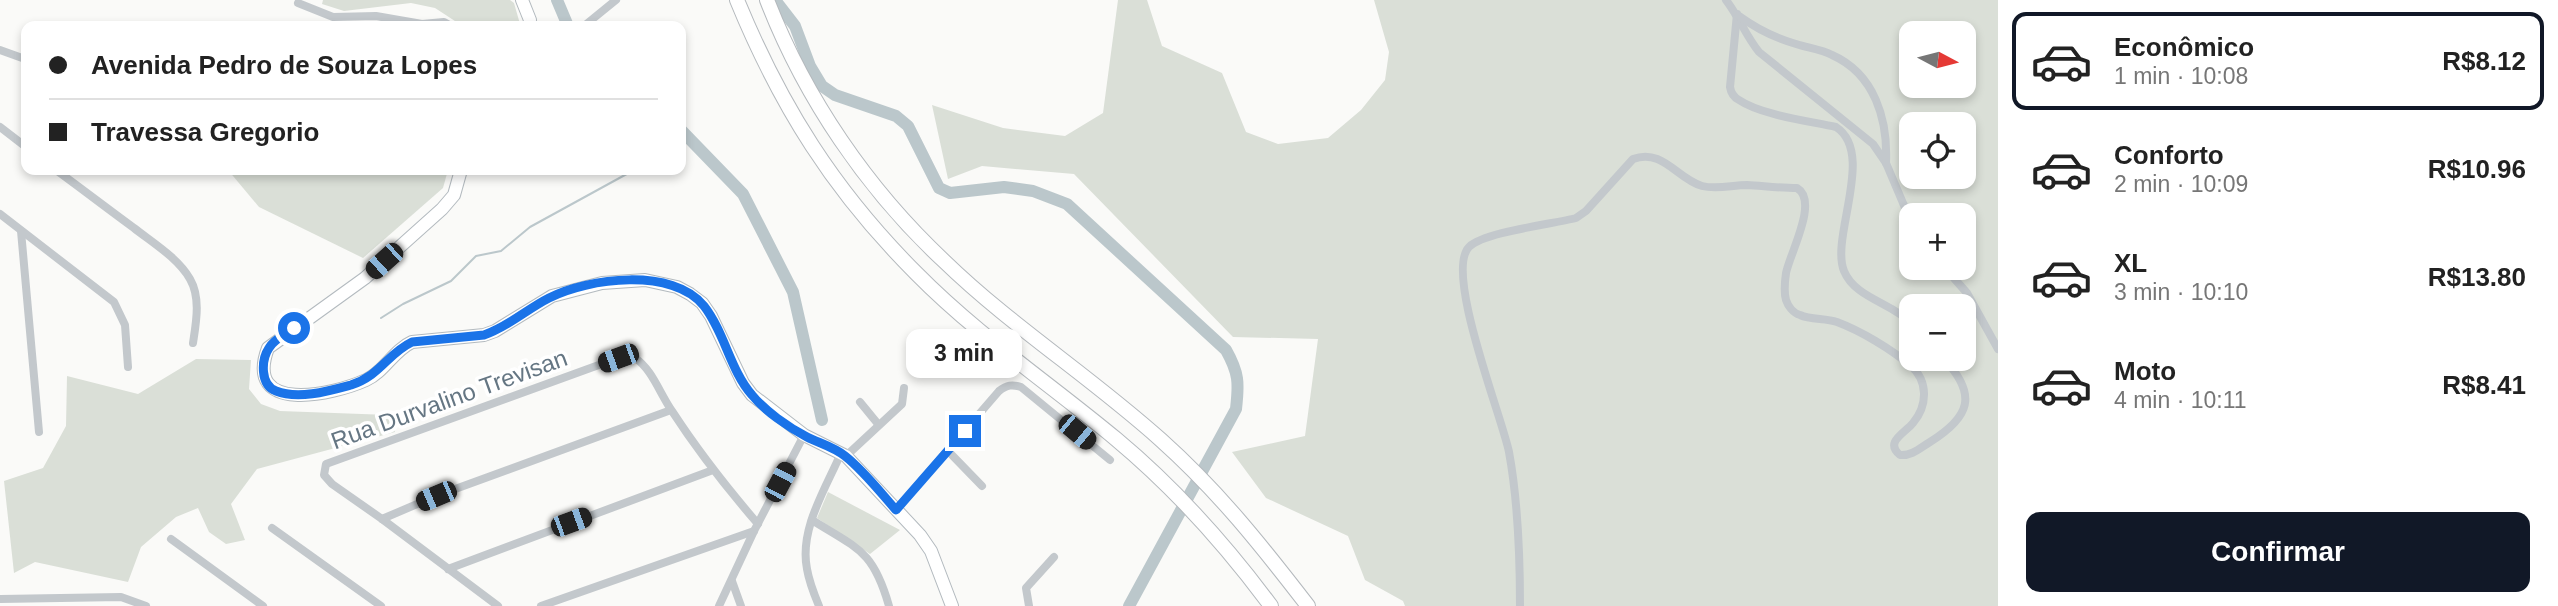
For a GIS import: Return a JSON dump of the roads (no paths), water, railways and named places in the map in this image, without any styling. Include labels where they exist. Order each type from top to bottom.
[{"type":"highway","points":[[737,0],[771,78],[795,121],[820,160],[884,240],[917,275],[971,323],[1142,461],[1197,514],[1233,555],[1271,606]]},
{"type":"highway","points":[[767,0],[803,78],[848,151],[896,212],[944,262],[1196,472],[1252,532],[1308,606]]},
{"type":"main road","points":[[522,0],[529,21]]},
{"type":"main road","points":[[460,175],[454,195],[442,209],[365,278],[268,348],[263,370],[265,381],[270,388],[277,392],[299,394],[347,386],[369,379],[404,346],[412,342],[484,335],[552,296],[602,283],[645,280],[677,287],[702,303],[743,383],[752,395],[804,435],[843,455],[920,535],[931,551],[952,606]]},
{"type":"street","points":[[590,21],[615,0]]},
{"type":"street","points":[[1726,0],[1737,14],[1754,26],[1774,37],[1835,56],[1859,74],[1870,86],[1881,109],[1886,163]]},
{"type":"street","points":[[298,3],[333,17],[376,16],[405,21]]},
{"type":"street","points":[[1737,14],[1745,35],[1759,52],[1863,134],[1886,163],[1903,203]]},
{"type":"street","points":[[1737,14],[1730,87],[1732,94],[1738,100],[1761,110],[1836,127],[1844,132],[1849,143],[1852,176],[1841,258],[1844,272],[1857,288],[1899,315]]},
{"type":"street","points":[[0,50],[21,58]]},
{"type":"street","points":[[0,127],[21,143]]},
{"type":"street","points":[[1520,606],[1518,540],[1509,455],[1471,328],[1463,277],[1464,254],[1470,246],[1499,235],[1576,218],[1586,211],[1633,159],[1641,156],[1662,160],[1705,187],[1745,185],[1797,188],[1802,191],[1806,200],[1800,235],[1786,274],[1786,299],[1792,311],[1801,316],[1844,325],[1899,356]]},
{"type":"street","points":[[63,175],[153,242],[190,280],[197,316],[193,343]]},
{"type":"street","points":[[0,214],[114,302],[125,325],[128,367]]},
{"type":"street","points":[[21,231],[39,432]]},
{"type":"street","points":[[1954,280],[1975,306],[1998,349]]},
{"type":"street","name":"Rua Durvalino Trevisan","points":[[383,519],[327,480],[324,469],[331,462],[618,358],[635,358],[640,362],[671,410]]},
{"type":"street","points":[[1916,371],[1923,381],[1925,400],[1915,421],[1896,438],[1895,451],[1900,455],[1910,455],[1950,430],[1964,408],[1966,391],[1956,371]]},
{"type":"street","points":[[896,510],[999,391],[1007,386],[1021,387],[1110,460]]},
{"type":"street","points":[[818,606],[807,567],[806,541],[812,520],[843,455],[902,404],[904,388]]},
{"type":"street","points":[[860,401],[878,424]]},
{"type":"street","points":[[498,606],[383,519],[436,496],[671,410],[756,528]]},
{"type":"street","points":[[719,606],[804,435]]},
{"type":"street","points":[[948,451],[982,486]]},
{"type":"street","points":[[447,569],[713,470]]},
{"type":"street","points":[[812,520],[860,550],[870,560],[889,606]]},
{"type":"street","points":[[272,528],[381,606]]},
{"type":"street","points":[[541,606],[756,528]]},
{"type":"street","points":[[171,539],[263,606]]},
{"type":"street","points":[[1029,606],[1026,588],[1054,556]]},
{"type":"street","points":[[732,580],[741,606]]},
{"type":"street","points":[[0,599],[121,597],[130,598],[146,606]]},
{"type":"waterway","points":[[557,0],[566,21]]},
{"type":"waterway","points":[[775,0],[795,26],[810,66],[822,86],[835,95],[896,116],[908,126],[939,188],[950,193],[1004,187],[1033,191],[1067,204],[1226,350],[1237,378],[1236,409],[1129,606]]},
{"type":"waterway","points":[[686,135],[743,194],[793,292],[822,420]]},
{"type":"waterway","points":[[381,318],[451,281],[476,256],[501,251],[530,227],[625,175]]}]
